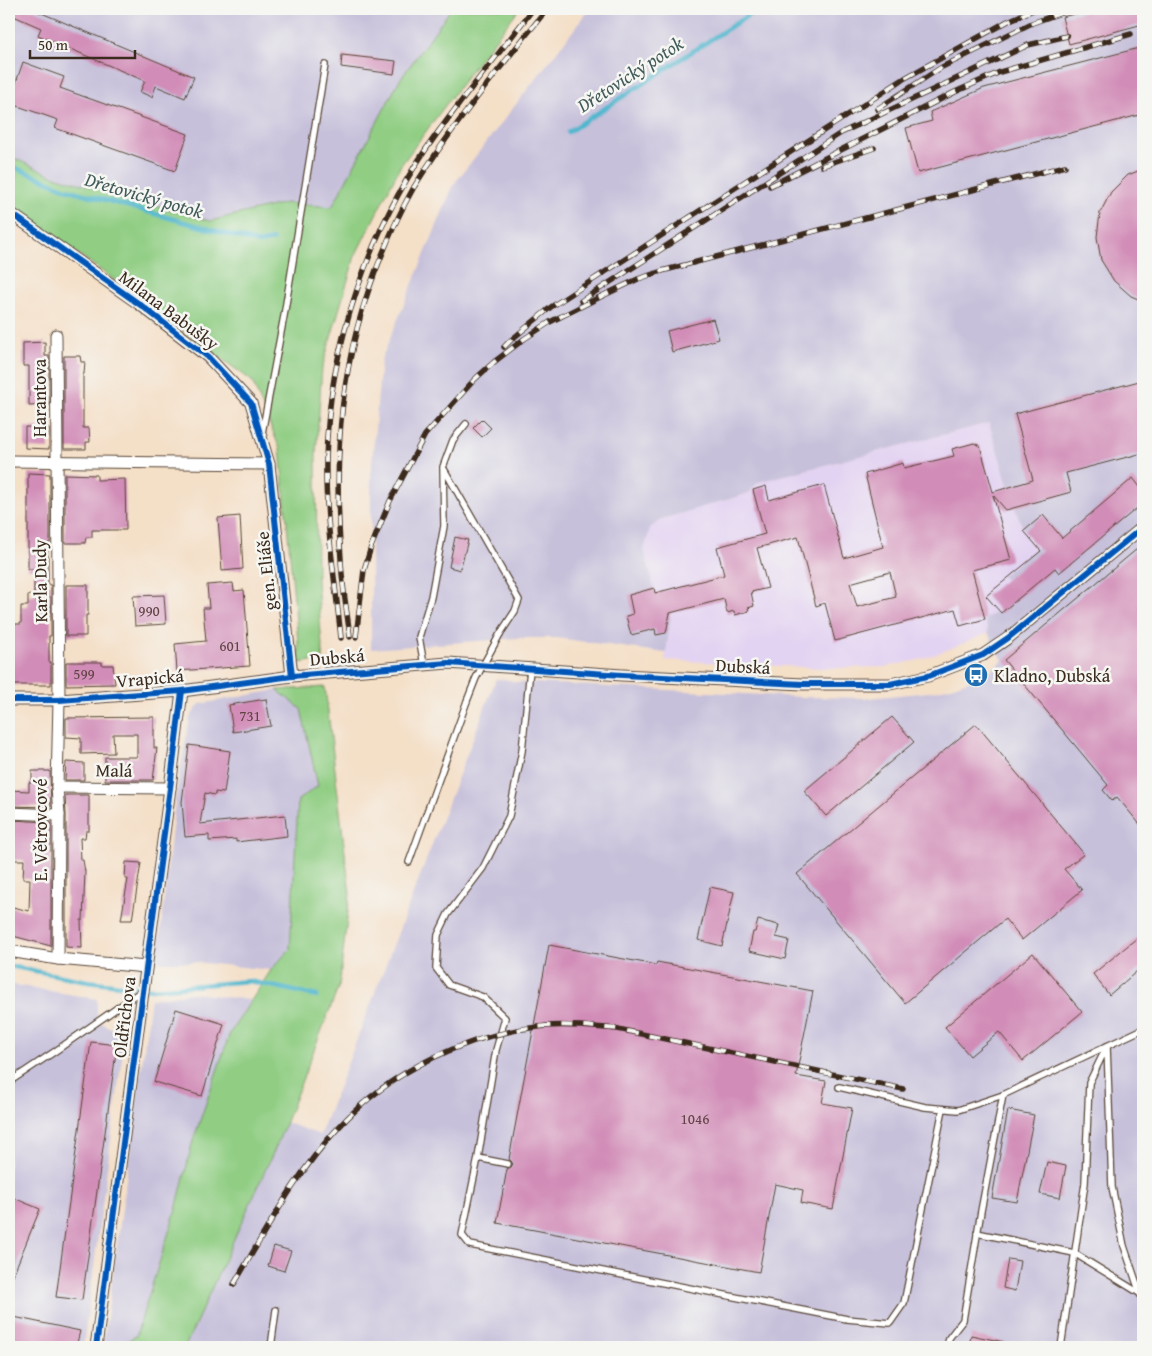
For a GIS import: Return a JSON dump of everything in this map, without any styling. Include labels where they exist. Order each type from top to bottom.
[{"type":"street","name":"Milana Babušky","points":[[9,212],[142,306],[208,357],[251,403],[269,464]]},
{"type":"street","name":"Harantova","points":[[56,335],[56,462]]},
{"type":"street","points":[[9,461],[269,464]]},
{"type":"street","name":"Karla Dudy","points":[[56,462],[59,700]]},
{"type":"street","name":"gen. Eliáše","points":[[269,464],[292,676]]},
{"type":"street","name":"Dubská","points":[[292,676],[448,663],[803,684],[890,684],[928,676],[983,655],[1008,638],[1143,527]]},
{"type":"street","name":"Vrapická","points":[[9,700],[59,700],[182,691],[292,676]]},
{"type":"street","name":"Oldřichova","points":[[96,1347],[182,691]]},
{"type":"street","name":"E. Větrovcové","points":[[58,959],[59,815],[57,787],[59,700]]},
{"type":"street","name":"Malá","points":[[57,787],[170,788]]},
{"type":"street","points":[[9,813],[59,815]]},
{"type":"street","points":[[9,951],[58,959],[146,967]]},
{"type":"lane","points":[[261,438],[284,316],[325,64]]},
{"type":"lane","points":[[424,665],[419,637],[431,597],[444,526],[443,467],[453,440],[466,424]]},
{"type":"lane","points":[[409,862],[476,678],[515,611],[519,600],[443,467]]},
{"type":"lane","points":[[530,669],[522,750],[509,816],[483,868],[448,914],[438,935],[436,968],[449,985],[483,997],[505,1018],[496,1050],[478,1158],[462,1235],[470,1245],[847,1319],[890,1323],[904,1303],[942,1109]]},
{"type":"lane","points":[[9,1082],[143,990]]},
{"type":"lane","points":[[839,1086],[925,1107],[958,1110],[1003,1095],[1143,1029]]},
{"type":"lane","points":[[1061,1347],[1084,1183],[1089,1083],[1107,1046]]},
{"type":"lane","points":[[1107,1046],[1112,1187],[1124,1246],[1143,1302]]},
{"type":"lane","points":[[947,1347],[949,1338],[963,1320],[1003,1095]]},
{"type":"lane","points":[[478,1158],[508,1164]]},
{"type":"lane","points":[[977,1233],[1074,1253],[1141,1294]]},
{"type":"lane","points":[[271,1347],[276,1310]]},
{"type":"shaded area","points":[[9,9],[451,9],[399,81],[332,207],[285,203],[210,221],[54,176],[9,156]]},
{"type":"shaded area","points":[[590,9],[1143,9],[1143,1347],[185,1347],[278,1142],[285,1122],[320,1135],[496,679],[515,682],[802,697],[869,698],[929,692],[951,687],[987,674],[1003,660],[988,633],[985,619],[999,611],[986,596],[1005,580],[1002,576],[1037,547],[1024,531],[1015,508],[989,423],[758,482],[749,493],[662,519],[650,528],[644,550],[661,614],[671,616],[666,653],[557,638],[518,638],[371,649],[371,474],[381,360],[454,184]]},
{"type":"shaded area","points":[[989,423],[1015,508],[1024,531],[1037,547],[1002,576],[1005,580],[999,611],[986,619],[988,633],[919,660],[885,667],[822,668],[665,660],[671,616],[661,615],[644,550],[649,528],[662,519],[749,493],[758,482]]},
{"type":"shaded area","points":[[277,690],[301,709],[318,786],[298,800],[290,950],[271,970],[194,962],[157,962],[176,794],[190,717],[200,704]]},
{"type":"shaded area","points":[[9,984],[97,999],[97,1021],[125,1035],[83,1347],[9,1347]]},
{"type":"shaded area","points":[[192,993],[251,1000],[230,1033],[192,1144],[176,1210],[136,1336],[116,1347],[103,1347],[151,999]]},
{"type":"green space","points":[[451,9],[519,9],[401,165],[355,256],[322,368],[316,454],[317,581],[323,659],[300,663],[280,449],[252,381],[9,203],[9,156],[54,176],[210,221],[285,203],[332,207],[399,81]]},
{"type":"green space","points":[[325,687],[350,894],[339,986],[278,1142],[185,1347],[116,1347],[136,1336],[176,1210],[192,1144],[230,1033],[271,970],[290,949],[298,800],[318,786],[301,709],[277,690]]},
{"type":"building","points":[[9,9],[32,9],[194,77],[185,98],[156,86],[152,97],[140,92],[145,81],[38,35],[41,28],[9,14]]},
{"type":"building","points":[[1094,9],[1143,9],[1143,24],[1069,44],[1062,17]]},
{"type":"building","points":[[1143,47],[1143,114],[918,173],[906,128],[932,121],[930,112],[984,88]]},
{"type":"building","points":[[342,55],[396,61],[394,74],[341,67]]},
{"type":"building","points":[[23,62],[64,77],[60,88],[188,134],[175,171],[55,128],[58,120],[9,103]]},
{"type":"building","points":[[1143,169],[1143,301],[1131,296],[1114,281],[1101,260],[1097,237],[1100,213],[1111,192],[1128,175]]},
{"type":"building","points":[[713,319],[719,339],[672,352],[667,331]]},
{"type":"building","points":[[45,342],[45,356],[49,356],[49,405],[29,406],[29,366],[23,366],[23,343]]},
{"type":"building","points":[[64,356],[80,356],[81,362],[85,362],[83,374],[83,428],[89,428],[90,442],[86,442],[86,449],[64,449]]},
{"type":"building","points":[[1143,380],[1143,412],[1140,413],[1143,426],[1143,453],[1066,473],[1071,492],[1006,510],[993,495],[1011,560],[972,570],[985,619],[960,626],[955,609],[835,641],[825,603],[816,606],[798,537],[757,548],[768,588],[751,592],[754,606],[748,608],[749,611],[735,615],[734,611],[727,613],[724,599],[670,613],[666,633],[656,635],[655,629],[631,635],[626,616],[633,614],[629,595],[654,588],[655,593],[724,575],[717,547],[765,534],[753,490],[766,486],[769,500],[824,485],[844,558],[883,547],[865,474],[903,463],[904,468],[954,456],[952,449],[974,443],[980,446],[993,492],[1033,480],[1015,414]],"holes":[[[890,572],[896,597],[857,607],[850,583]]]},
{"type":"building","points":[[482,419],[491,428],[482,437],[473,428]]},
{"type":"building","points":[[25,427],[49,428],[49,449],[25,448]]},
{"type":"building","points":[[28,473],[50,474],[48,585],[51,585],[49,662],[51,662],[51,685],[9,685],[9,624],[21,624],[21,606],[28,606],[28,595],[34,596],[34,569],[28,569]]},
{"type":"building","points":[[65,474],[97,475],[97,480],[125,479],[126,530],[92,530],[92,537],[86,537],[85,543],[65,543]]},
{"type":"building","points":[[1133,478],[1143,491],[1143,503],[1059,573],[1055,568],[1001,613],[986,596],[1041,551],[1024,531],[1043,515],[1062,538]]},
{"type":"building","points":[[240,516],[243,569],[222,571],[218,518]]},
{"type":"building","points":[[455,537],[468,540],[460,570],[449,567]]},
{"type":"building","points":[[1143,544],[1143,828],[1117,797],[1112,801],[1103,790],[1108,785],[1004,660]]},
{"type":"building","points":[[233,583],[234,591],[244,590],[250,666],[177,671],[175,644],[206,641],[203,608],[209,608],[207,585]]},
{"type":"building","points":[[66,585],[88,585],[86,636],[66,636]]},
{"type":"building","points":[[164,595],[166,624],[135,626],[133,596]]},
{"type":"building","points":[[66,662],[102,662],[102,665],[113,665],[115,684],[66,685]]},
{"type":"building","points":[[266,699],[271,726],[233,732],[229,705]]},
{"type":"building","points":[[154,717],[154,748],[157,748],[153,780],[105,780],[105,757],[137,757],[137,734],[113,734],[114,753],[81,754],[81,738],[66,737],[66,718]]},
{"type":"building","points":[[892,717],[914,742],[826,816],[804,791]]},
{"type":"building","points":[[976,724],[1084,854],[1064,869],[1082,890],[1022,940],[1005,919],[905,1003],[797,874]]},
{"type":"building","points":[[189,745],[230,751],[224,793],[215,792],[215,795],[205,793],[200,824],[285,815],[287,836],[236,842],[236,839],[209,841],[209,835],[185,837],[182,802]]},
{"type":"building","points":[[66,762],[84,763],[84,780],[65,780]]},
{"type":"building","points":[[32,771],[50,771],[51,807],[9,806],[9,790],[29,791],[29,782],[32,782]]},
{"type":"building","points":[[65,795],[89,795],[89,831],[86,831],[85,838],[80,838],[81,860],[83,860],[85,872],[83,920],[81,920],[82,948],[66,947]]},
{"type":"building","points":[[9,820],[51,822],[51,946],[9,935],[9,906],[29,911],[30,879],[23,879],[24,860],[9,860]]},
{"type":"building","points":[[126,862],[141,863],[132,920],[121,920],[128,879],[125,879]]},
{"type":"building","points":[[710,887],[734,892],[722,946],[698,940]]},
{"type":"building","points":[[758,920],[779,925],[776,937],[789,940],[785,959],[749,951]]},
{"type":"building","points":[[1137,938],[1143,945],[1143,966],[1109,995],[1093,974]]},
{"type":"building","points":[[549,945],[656,965],[657,962],[813,991],[796,1076],[826,1081],[822,1103],[852,1108],[833,1209],[801,1203],[803,1190],[775,1184],[759,1272],[497,1223],[507,1169],[513,1164],[509,1159]]},
{"type":"building","points":[[1033,953],[1082,1012],[1023,1061],[999,1032],[970,1056],[945,1027]]},
{"type":"building","points":[[176,1009],[224,1024],[202,1096],[154,1082]]},
{"type":"building","points":[[91,1042],[117,1045],[82,1300],[56,1297]]},
{"type":"building","points":[[1008,1110],[1034,1115],[1017,1202],[992,1198]]},
{"type":"building","points":[[1047,1162],[1066,1166],[1060,1198],[1040,1194]]},
{"type":"building","points":[[9,1196],[40,1209],[9,1285]]},
{"type":"building","points":[[274,1246],[291,1251],[284,1271],[268,1266]]},
{"type":"building","points":[[1008,1259],[1020,1261],[1015,1291],[1003,1288]]},
{"type":"building","points":[[9,1316],[80,1331],[76,1347],[9,1347]]},
{"type":"building","points":[[971,1335],[1004,1342],[1003,1347],[969,1347]]},
{"type":"waterway","name":"Dřetovický potok","points":[[568,132],[758,9]]},
{"type":"waterway","name":"Dřetovický potok","points":[[9,165],[66,189],[259,243],[273,240]]},
{"type":"waterway","points":[[9,966],[87,981],[152,989],[249,981],[317,996]]},
{"type":"railway","points":[[341,638],[329,527],[326,461],[335,375],[344,332],[373,248],[391,208],[412,170],[448,119],[533,9]]},
{"type":"railway","points":[[350,637],[342,578],[338,480],[339,442],[348,367],[368,292],[393,229],[414,187],[461,118],[547,9]]},
{"type":"railway","points":[[504,347],[551,307],[905,78],[1008,21],[1035,9]]},
{"type":"railway","points":[[877,109],[942,67],[1032,23],[1072,9]]},
{"type":"railway","points":[[770,186],[955,92],[1000,72],[1131,34]]},
{"type":"railway","points":[[581,301],[841,133],[1028,45],[1067,36]]},
{"type":"railway","points":[[822,166],[874,148]]},
{"type":"railway","points":[[356,637],[364,570],[371,547],[390,501],[425,435],[474,380],[524,339],[550,322],[598,298],[638,279],[662,271],[1065,166]]},
{"type":"railway","points":[[234,1284],[295,1183],[339,1127],[382,1088],[407,1072],[460,1046],[488,1037],[546,1026],[618,1029],[903,1089]]},
{"type":"cycle path","points":[[9,212],[142,306],[208,357],[251,403],[269,464],[292,676]]},
{"type":"cycle path","points":[[9,700],[59,700],[182,691],[292,676],[448,663],[622,675],[803,684],[890,684],[928,676],[983,655],[1008,638],[1143,527]]},
{"type":"cycle path","points":[[96,1347],[182,691]]},
{"type":"place","name":"Kladno, Dubská","points":[[976,675]]}]
